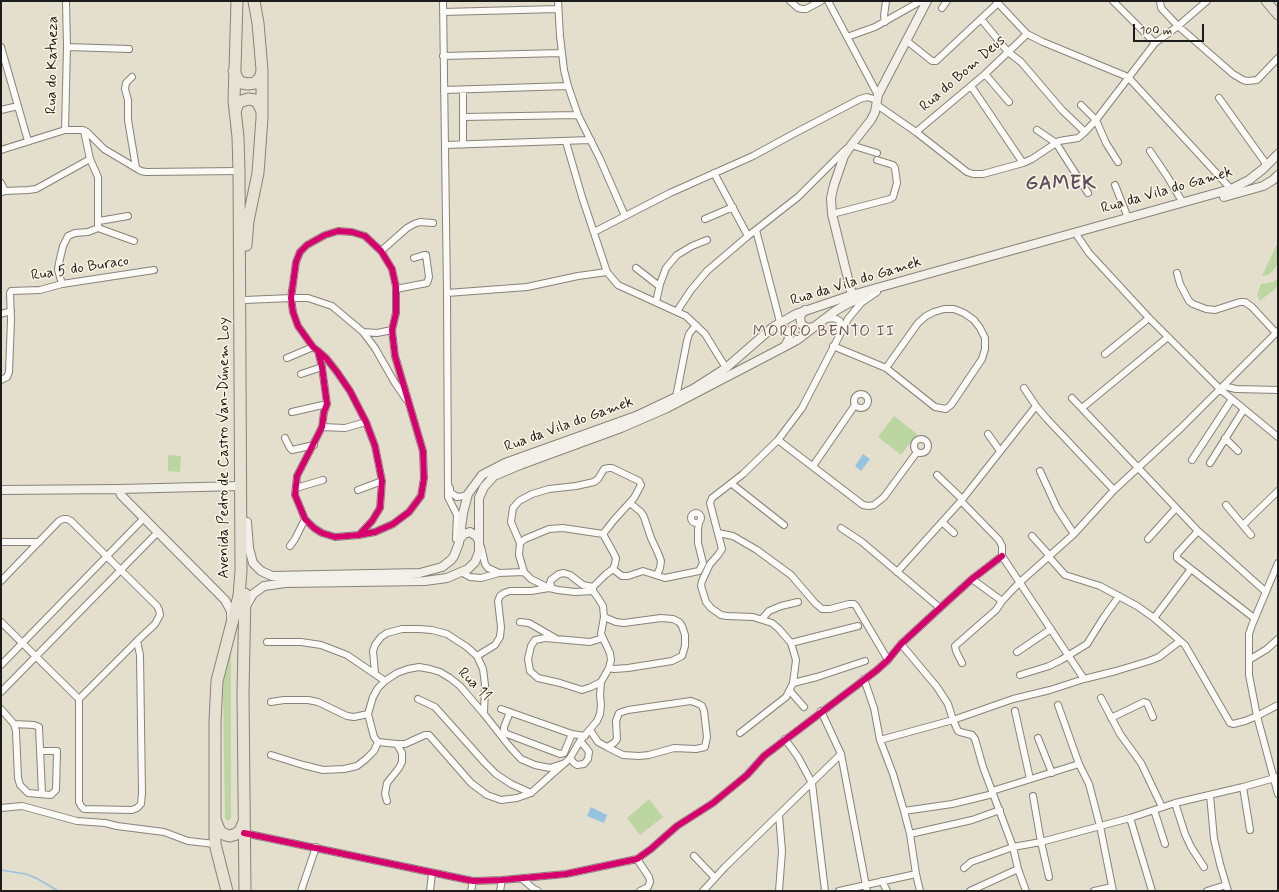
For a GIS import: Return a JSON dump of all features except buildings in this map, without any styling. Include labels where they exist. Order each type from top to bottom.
[{"type":"highway","name":"Avenida Pedro de Castro Van-Dúnem Loy","points":[[227,891],[215,844],[216,695],[220,668],[240,588],[242,539],[238,171],[234,70],[237,1]]},
{"type":"highway","name":"Avenida Pedro de Castro Van-Dúnem Loy","points":[[245,891],[244,618],[248,537],[245,300],[247,231],[258,173],[262,111],[262,70],[258,23],[254,1]]},
{"type":"highway","points":[[234,70],[238,80],[242,83],[248,84],[258,80],[262,70]]},
{"type":"highway","points":[[235,112],[241,101],[248,99],[255,100],[262,111]]},
{"type":"highway","points":[[216,822],[220,832],[230,836],[240,831],[244,821]]},
{"type":"main road","points":[[852,295],[832,214],[831,198],[834,185],[851,144],[871,120],[877,100],[927,1]]},
{"type":"main road","points":[[1266,1],[1278,15]]},
{"type":"main road","points":[[1274,1],[1278,5]]},
{"type":"main road","name":"Rua da Vila do Gamek","points":[[454,556],[460,539],[463,514],[468,494],[482,475],[492,469],[519,458],[622,422],[699,386],[726,368],[780,322],[805,310],[852,295],[1231,189],[1249,180],[1278,154]]},
{"type":"main road","points":[[1265,167],[1273,170],[1275,178]]},
{"type":"main road","name":"Rua da Vila do Gamek","points":[[244,618],[250,597],[264,586],[285,583],[425,581],[446,578],[468,569],[475,562],[479,552],[479,498],[484,487],[494,476],[638,422],[696,394],[784,347],[849,302],[877,292],[1253,189],[1275,178]]},
{"type":"main road","points":[[805,310],[800,316],[801,324],[807,328],[814,326]]},
{"type":"main road","points":[[773,327],[780,326],[788,332],[789,341],[784,347]]},
{"type":"main road","points":[[1,490],[241,486]]},
{"type":"main road","points":[[119,489],[121,495],[226,600],[231,611],[229,635]]},
{"type":"main road","points":[[460,539],[464,534],[470,532],[476,536],[479,542]]},
{"type":"main road","points":[[248,537],[251,557],[257,568],[264,573],[279,577],[420,573],[442,567],[454,556]]},
{"type":"main road","points":[[454,556],[456,565],[461,572]]},
{"type":"street","name":"Rua do Katueza","points":[[64,130],[67,47],[66,1]]},
{"type":"street","points":[[443,1],[448,497],[456,515],[454,556]]},
{"type":"street","points":[[558,1],[562,53],[568,86],[578,115],[591,140],[625,216]]},
{"type":"street","points":[[790,1],[798,8],[806,9],[821,1]]},
{"type":"street","points":[[828,1],[877,100]]},
{"type":"street","points":[[885,22],[884,16],[886,1]]},
{"type":"street","points":[[847,37],[875,27],[921,1]]},
{"type":"street","points":[[942,8],[947,1]]},
{"type":"street","points":[[1113,1],[1155,43]]},
{"type":"street","points":[[1160,1],[1161,8],[1178,26],[1233,74],[1247,81],[1257,80],[1278,58]]},
{"type":"street","points":[[594,232],[670,193],[754,156],[860,99],[867,97],[877,100],[967,172],[973,174],[983,174],[1023,163],[1032,159],[1059,141],[1078,138],[1085,132],[1096,120],[1155,43],[1178,26],[1207,1]]},
{"type":"street","points":[[907,41],[932,61],[936,61],[997,2],[1027,34],[1128,77],[1231,189]]},
{"type":"street","points":[[443,12],[558,9]]},
{"type":"street","points":[[981,19],[1008,52],[1021,62],[1062,110],[1085,132]]},
{"type":"street","name":"Rua do Bom Deus","points":[[916,132],[985,74],[1027,34]]},
{"type":"street","points":[[1,47],[28,141]]},
{"type":"street","points":[[67,47],[128,49]]},
{"type":"street","points":[[443,56],[562,53]]},
{"type":"street","points":[[985,74],[1009,102]]},
{"type":"street","points":[[132,77],[126,83],[125,89],[128,100],[128,120],[136,168]]},
{"type":"street","points":[[444,90],[463,91],[568,86]]},
{"type":"street","points":[[971,86],[1023,163]]},
{"type":"street","points":[[463,91],[464,145]]},
{"type":"street","points":[[1219,98],[1265,167]]},
{"type":"street","points":[[1081,105],[1096,120],[1106,143],[1118,162]]},
{"type":"street","points":[[1,110],[18,106]]},
{"type":"street","points":[[463,117],[578,115]]},
{"type":"street","points":[[1,150],[64,130],[84,131],[104,149],[136,168],[146,172],[238,171]]},
{"type":"street","points":[[1037,130],[1056,143],[1088,193]]},
{"type":"street","points":[[84,131],[90,159],[98,177],[98,224]]},
{"type":"street","points":[[445,145],[591,140]]},
{"type":"street","points":[[566,142],[582,197],[607,272],[618,284],[686,316],[705,334],[726,368]]},
{"type":"street","points":[[677,311],[691,290],[707,271],[748,236],[798,197],[851,144],[877,153]]},
{"type":"street","points":[[1150,151],[1183,203]]},
{"type":"street","points":[[1,183],[3,192],[36,189],[90,159]]},
{"type":"street","points":[[832,214],[893,197],[897,183],[896,168],[893,165],[877,160]]},
{"type":"street","points":[[714,173],[748,236]]},
{"type":"street","points":[[1114,186],[1128,218]]},
{"type":"street","points":[[705,219],[733,207]]},
{"type":"street","points":[[62,284],[58,270],[63,246],[68,236],[70,234],[88,232],[98,224],[128,216]]},
{"type":"street","points":[[381,251],[407,228],[414,224],[420,222],[433,222]]},
{"type":"street","points":[[98,224],[134,241]]},
{"type":"street","points":[[756,230],[780,322]]},
{"type":"street","points":[[315,349],[322,367],[327,404],[324,412],[322,427],[297,476],[295,496],[305,520],[322,533],[334,537],[359,535],[375,532],[393,524],[409,512],[420,496],[424,478],[423,451],[395,356],[392,330],[396,313],[396,289],[392,269],[381,251],[365,236],[352,232],[338,231],[325,235],[307,245],[300,252],[296,262],[291,298],[293,312],[298,326],[315,349],[337,372],[350,391],[366,422],[375,446],[382,481],[380,508],[372,521],[359,535]]},
{"type":"street","points":[[1078,237],[1089,253],[1149,318],[1232,399],[1278,437]]},
{"type":"street","points":[[656,302],[659,286],[666,268],[677,255],[692,246],[707,240]]},
{"type":"street","points":[[396,289],[427,282],[429,278],[426,256],[424,255],[414,258]]},
{"type":"street","points":[[636,268],[659,286]]},
{"type":"street","name":"Rua 5 do Buraco","points":[[10,311],[10,292],[40,290],[62,284],[154,270]]},
{"type":"street","points":[[447,294],[527,287],[578,276],[607,272]]},
{"type":"street","points":[[962,663],[956,651],[956,646],[996,610],[1002,601],[1019,583],[1074,534],[1114,490],[1181,428],[1277,332],[1245,302],[1240,302],[1215,310],[1206,309],[1193,304],[1189,301],[1180,284],[1177,273]]},
{"type":"street","points":[[740,733],[780,702],[790,691],[793,683],[796,660],[791,643],[772,623],[753,616],[721,615],[711,608],[706,602],[701,586],[702,581],[710,564],[722,549],[710,503],[712,498],[732,484],[778,440],[802,408],[848,319],[857,307],[877,292]]},
{"type":"street","points":[[245,300],[308,298],[332,306],[363,332],[375,348],[399,389],[407,399]]},
{"type":"street","points":[[833,346],[886,368],[935,407],[946,408],[951,405],[982,359],[985,349],[985,338],[974,320],[964,313],[954,309],[944,309],[934,312],[926,316],[918,323],[886,368]]},
{"type":"street","points":[[1,314],[10,311],[9,372],[7,377],[1,380]]},
{"type":"street","points":[[822,320],[831,318],[840,321],[840,333]]},
{"type":"street","points":[[1105,354],[1149,318]]},
{"type":"street","points":[[676,397],[687,341],[689,334],[696,325]]},
{"type":"street","points":[[363,332],[377,333],[392,330]]},
{"type":"street","points":[[1082,408],[1168,337]]},
{"type":"street","points":[[287,358],[315,349]]},
{"type":"street","points":[[301,374],[322,367]]},
{"type":"street","points":[[1024,388],[1036,406],[1114,490]]},
{"type":"street","points":[[1222,388],[1278,390]]},
{"type":"street","points":[[1072,398],[1198,531],[1266,592]]},
{"type":"street","points":[[1192,460],[1232,399]]},
{"type":"street","points":[[292,412],[327,404]]},
{"type":"street","points":[[813,466],[855,406]]},
{"type":"street","points":[[897,572],[962,500],[1036,406]]},
{"type":"street","points":[[1210,463],[1244,409]]},
{"type":"street","points":[[322,427],[345,428],[366,422]]},
{"type":"street","points":[[988,434],[1000,451]]},
{"type":"street","points":[[285,438],[292,450],[314,445]]},
{"type":"street","points":[[1225,438],[1238,450]]},
{"type":"street","points":[[778,440],[863,505],[874,505],[884,497],[917,452]]},
{"type":"street","points":[[520,543],[542,531],[557,528],[603,534],[606,537],[616,558],[615,564],[613,569],[605,575],[593,589],[575,592],[551,588],[531,579],[524,572],[519,555],[520,543],[511,522],[511,516],[518,500],[549,489],[594,482],[604,470],[609,468],[641,483],[639,491],[603,534]]},
{"type":"street","points":[[1040,471],[1057,508],[1074,534]]},
{"type":"street","points":[[937,475],[997,537],[1002,546],[1002,556],[1084,679]]},
{"type":"street","points":[[296,488],[323,480]]},
{"type":"street","points":[[358,490],[382,481]]},
{"type":"street","points":[[732,484],[784,525]]},
{"type":"street","points":[[449,485],[450,492],[457,498],[468,494]]},
{"type":"street","points":[[1244,525],[1278,491]]},
{"type":"street","points":[[630,503],[641,512],[644,517],[658,553],[661,561],[657,575]]},
{"type":"street","points":[[1226,505],[1251,535]]},
{"type":"street","points":[[1148,539],[1176,508]]},
{"type":"street","points":[[1,665],[144,518]]},
{"type":"street","points":[[1,581],[59,521],[67,519],[71,521],[107,556],[157,606],[159,610],[160,615],[158,620],[79,699],[79,802],[84,809],[132,810],[141,804],[140,655],[138,641]]},
{"type":"street","points":[[290,546],[305,520]]},
{"type":"street","points":[[613,569],[622,576],[628,576],[643,571],[665,578],[699,572],[703,563],[698,543],[699,522]]},
{"type":"street","points":[[942,522],[954,533]]},
{"type":"street","points":[[841,528],[862,542],[940,608]]},
{"type":"street","points":[[1198,531],[1177,554],[1178,558],[1254,618]]},
{"type":"street","points":[[1,692],[158,532]]},
{"type":"street","points":[[718,533],[733,536],[757,550],[791,575],[815,604],[822,609],[830,609],[854,604],[888,660]]},
{"type":"street","points":[[1032,536],[1065,575],[1100,586],[1137,606],[1154,618],[1180,641],[1189,651],[1230,723],[1233,724],[1245,721],[1278,705]]},
{"type":"street","points":[[1,542],[39,542]]},
{"type":"street","points":[[479,542],[486,566],[498,572]]},
{"type":"street","points":[[244,833],[473,881],[566,874],[637,859],[677,826],[718,798],[747,775],[764,756],[888,660],[901,644],[940,608],[972,579],[1002,556]]},
{"type":"street","points":[[1278,563],[1254,618],[1249,634],[1249,676],[1257,716],[1275,778],[1278,794]]},
{"type":"street","points":[[1154,618],[1191,569]]},
{"type":"street","points":[[461,572],[470,576],[481,578],[498,572],[524,572]]},
{"type":"street","points":[[271,702],[284,700],[308,700],[318,702],[347,716],[354,717],[368,714],[374,737],[378,742],[405,744],[418,737],[425,735],[428,736],[471,783],[487,795],[501,800],[517,798],[531,793],[570,758],[582,739],[597,721],[600,714],[601,682],[609,668],[611,660],[610,653],[601,634],[604,617],[603,606],[593,589],[583,585],[570,575],[564,573],[559,574],[551,580],[551,588]]},
{"type":"street","points":[[972,579],[1002,601]]},
{"type":"street","points":[[477,656],[496,645],[500,637],[501,627],[498,601],[500,596],[504,593],[510,592],[551,588]]},
{"type":"street","points":[[1020,675],[1049,666],[1070,656],[1087,644],[1119,596]]},
{"type":"street","points":[[762,619],[768,611],[798,602]]},
{"type":"street","points":[[604,617],[616,622],[624,623],[656,619],[673,619],[682,626],[685,635],[686,646],[682,656],[672,661],[628,668],[609,668]]},
{"type":"street","points":[[1,622],[79,699]]},
{"type":"street","points":[[520,622],[529,623],[556,639]]},
{"type":"street","points":[[791,643],[858,626]]},
{"type":"street","points":[[375,673],[373,652],[375,645],[381,637],[387,633],[402,629],[432,630],[447,634],[467,647],[477,656],[483,669],[485,686],[484,714]]},
{"type":"street","points":[[1017,652],[1051,629]]},
{"type":"street","points":[[601,682],[582,690],[560,683],[543,680],[530,672],[528,659],[534,640],[545,638],[590,642],[603,638]]},
{"type":"street","points":[[1249,660],[1267,649],[1278,639]]},
{"type":"street","points":[[880,740],[953,720],[1013,699],[1050,690],[1149,661],[1159,657],[1180,641]]},
{"type":"street","points":[[267,642],[301,642],[321,645],[347,655],[375,673],[384,681]]},
{"type":"street","points":[[901,644],[937,687],[948,704],[953,720],[960,732],[972,735],[975,739],[1026,891]]},
{"type":"street","points":[[793,683],[865,661]]},
{"type":"street","name":"Rua 11","points":[[368,714],[373,697],[384,681],[397,672],[419,667],[440,672],[460,686],[521,759],[535,765],[550,768],[565,763]]},
{"type":"street","points":[[864,679],[874,708],[880,740],[893,774],[904,811],[910,834],[920,891]]},
{"type":"street","points":[[790,691],[804,707]]},
{"type":"street","points":[[1101,698],[1120,734],[1141,763],[1162,807]]},
{"type":"street","points":[[418,699],[435,707],[496,774],[511,784],[531,793]]},
{"type":"street","points":[[590,730],[593,737],[598,742],[607,747],[623,755],[650,755],[674,748],[696,750],[702,749],[706,746],[707,737],[702,706],[691,701],[623,711],[619,713],[616,718],[616,739],[614,743],[607,747]]},
{"type":"street","points":[[1111,718],[1144,702],[1147,703],[1153,717]]},
{"type":"street","points":[[1058,705],[1079,764],[1089,784],[1100,826],[1113,889],[1094,891]]},
{"type":"street","points":[[1,709],[14,724],[16,731],[18,778],[20,785],[28,793],[51,795],[56,790],[57,752],[41,751]]},
{"type":"street","points":[[501,709],[572,734],[582,739],[589,752],[586,762],[577,765],[570,758]]},
{"type":"street","points":[[821,711],[841,754],[867,888]]},
{"type":"street","points":[[1015,711],[1030,779]]},
{"type":"street","points":[[510,712],[504,727],[504,731],[507,734],[560,754],[564,752],[572,734]]},
{"type":"street","points":[[14,724],[34,724],[39,727],[42,794]]},
{"type":"street","points":[[1038,738],[1052,773]]},
{"type":"street","points":[[785,739],[798,757],[812,782],[825,891]]},
{"type":"street","points":[[271,755],[323,770],[344,769],[357,766],[366,759],[374,751],[378,742]]},
{"type":"street","points":[[387,801],[385,794],[387,783],[400,768],[402,762],[402,753],[397,744]]},
{"type":"street","points":[[703,891],[841,754]]},
{"type":"street","points":[[904,811],[952,804],[1079,764]]},
{"type":"street","points":[[964,868],[971,862],[1012,847],[1041,842],[1130,818],[1175,803],[1275,778]]},
{"type":"street","points":[[1243,787],[1250,830]]},
{"type":"street","points":[[1207,891],[1227,888],[1214,839],[1210,795]]},
{"type":"street","points":[[1033,796],[1049,877]]},
{"type":"street","points":[[1175,803],[1185,834],[1191,847],[1204,867]]},
{"type":"street","points":[[1,808],[22,806],[71,820],[106,823],[116,826],[164,832],[188,841],[215,844]]},
{"type":"street","points":[[910,834],[965,822],[1000,810]]},
{"type":"street","points":[[1154,810],[1165,844]]},
{"type":"street","points":[[779,815],[782,851],[779,891]]},
{"type":"street","points":[[1130,818],[1152,891]]},
{"type":"street","points":[[300,891],[316,847]]},
{"type":"street","points":[[694,856],[715,878]]},
{"type":"street","points":[[637,859],[650,877],[648,887],[640,891]]},
{"type":"street","points":[[971,891],[1018,869]]},
{"type":"street","points":[[430,891],[432,873]]},
{"type":"street","points":[[839,891],[867,888],[882,881],[916,874]]},
{"type":"street","points":[[521,878],[538,891]]},
{"type":"street","points":[[500,891],[502,880]]},
{"type":"street","points":[[471,891],[473,881]]},
{"type":"street","points":[[882,881],[887,891]]},
{"type":"green space","points":[[1278,242],[1278,263],[1273,271],[1268,275],[1262,276]]},
{"type":"green space","points":[[1278,278],[1278,286],[1260,301],[1257,295],[1261,284],[1273,282]]},
{"type":"green space","points":[[894,416],[917,434],[901,455],[878,437]]},
{"type":"green space","points":[[168,455],[181,456],[180,472],[168,471]]},
{"type":"green space","points":[[231,651],[231,818],[228,821],[225,818],[223,692]]},
{"type":"green space","points":[[649,799],[663,817],[640,835],[627,818]]},
{"type":"water","points":[[863,454],[870,459],[861,471],[855,466]]},
{"type":"water","points":[[591,807],[607,815],[604,823],[587,816]]},
{"type":"waterway","points":[[1,870],[26,874],[38,879],[58,891]]},
{"type":"cycle path","points":[[318,351],[322,367],[327,404],[324,412],[322,427],[297,476],[295,495],[305,519],[314,528],[322,533],[335,537],[359,535],[375,532],[393,524],[409,512],[421,496],[424,478],[423,451],[395,356],[392,330],[396,313],[396,287],[392,269],[381,251],[365,236],[352,232],[338,231],[325,235],[307,245],[300,252],[296,262],[291,298],[293,312],[298,326],[313,347],[318,351],[326,358],[350,391],[366,422],[375,446],[382,481],[380,508],[372,521],[359,535]]},
{"type":"cycle path","points":[[244,833],[473,881],[566,874],[637,859],[677,826],[713,803],[747,775],[764,756],[877,670],[888,660],[901,644],[940,608],[972,579],[1002,556]]},
{"type":"district","name":"GAMEK","points":[[1061,185]]},
{"type":"district","name":"MORRO BENTO II","points":[[824,333]]}]
